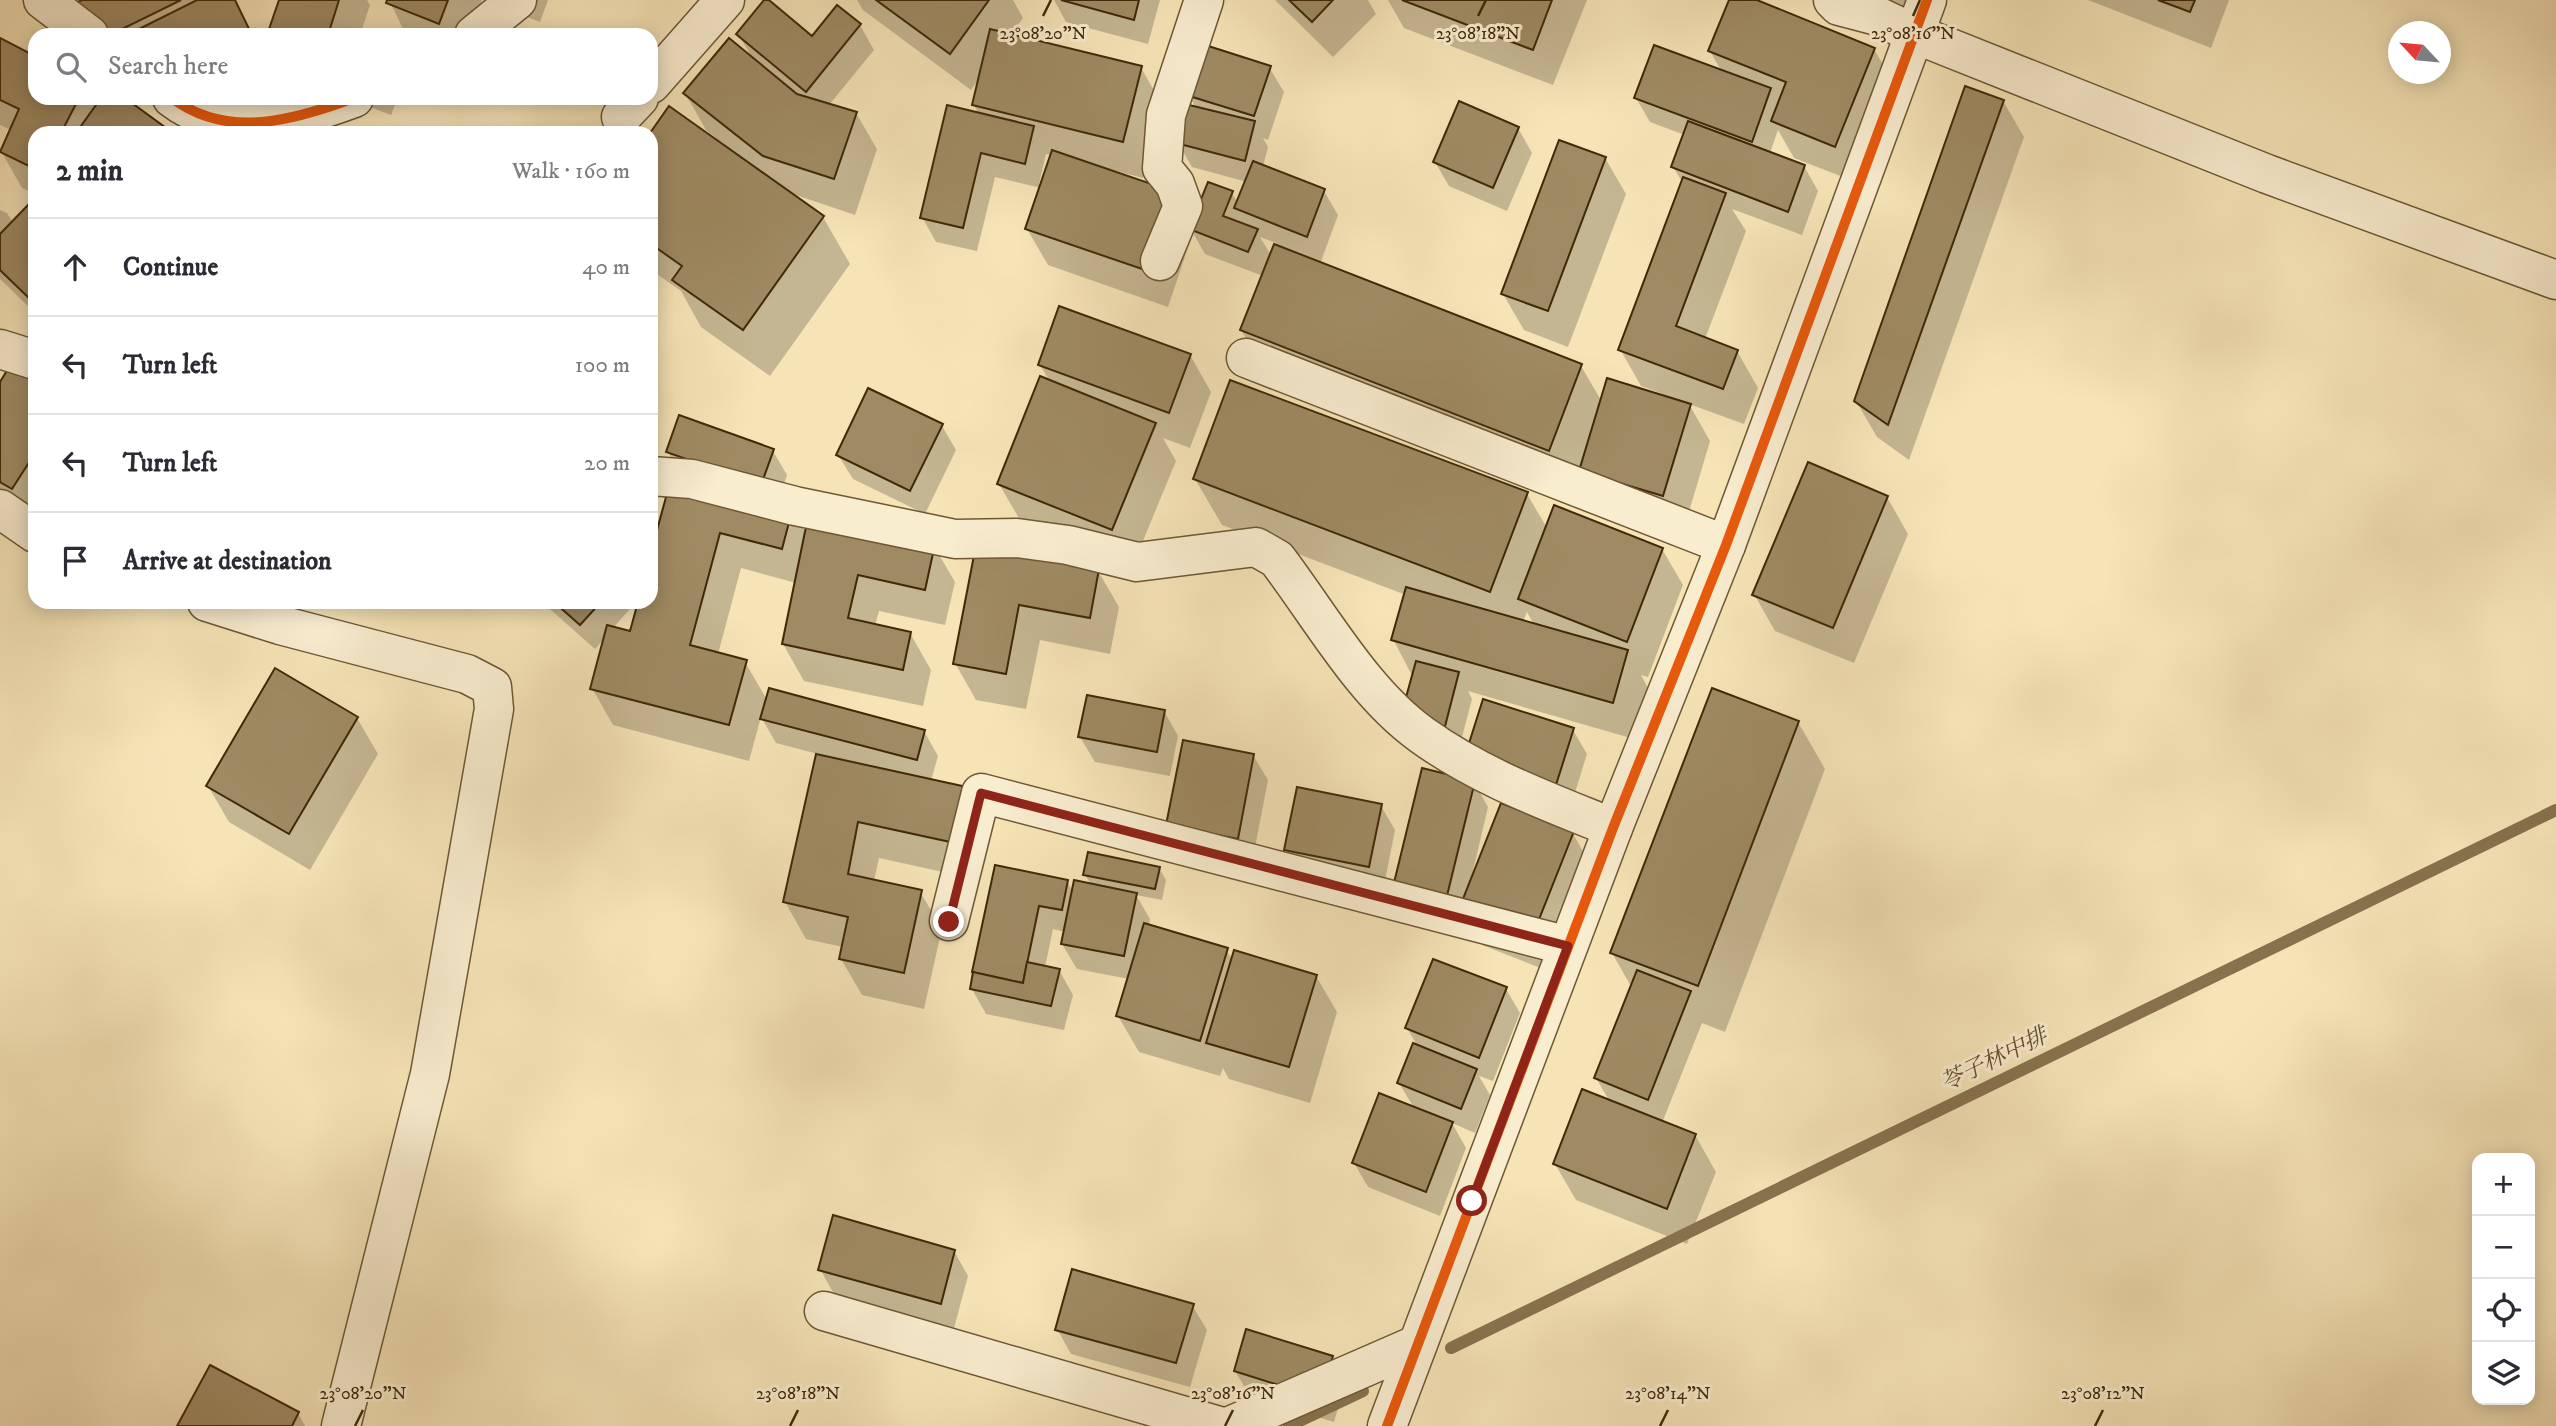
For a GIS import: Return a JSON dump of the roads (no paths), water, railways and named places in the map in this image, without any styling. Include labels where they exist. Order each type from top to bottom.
[{"type":"street","points":[[43,0],[80,28]]},
{"type":"street","points":[[483,28],[517,0]]},
{"type":"street","points":[[658,76],[725,0]]},
{"type":"street","points":[[1160,261],[1183,206],[1175,184],[1162,168],[1166,115],[1205,0]]},
{"type":"street","points":[[1833,0],[1839,6],[1877,16],[1921,17],[2267,174],[2556,280]]},
{"type":"street","points":[[1387,1426],[1613,828],[1726,545],[1921,17]]},
{"type":"street","points":[[181,105],[234,125],[330,113]]},
{"type":"street","points":[[0,349],[28,358]]},
{"type":"street","points":[[1246,358],[1726,545]]},
{"type":"street","points":[[658,476],[692,479],[795,506],[955,539],[1017,538],[1068,545],[1136,562],[1256,547],[1277,559],[1370,686],[1420,734],[1486,775],[1613,828]]},
{"type":"street","points":[[0,509],[28,528]]},
{"type":"street","points":[[229,609],[467,674],[492,687],[494,709],[430,1074],[341,1426]]},
{"type":"street","points":[[949,922],[981,793],[1568,946]]},
{"type":"street","points":[[824,1311],[1219,1426]]},
{"type":"street","points":[[1230,1426],[1416,1345]]},
{"type":"waterway","name":"苓子林中排","points":[[1451,1348],[2556,810]]},
{"type":"waterway","name":"苓子林中排","points":[[1289,1426],[1363,1391]]}]
